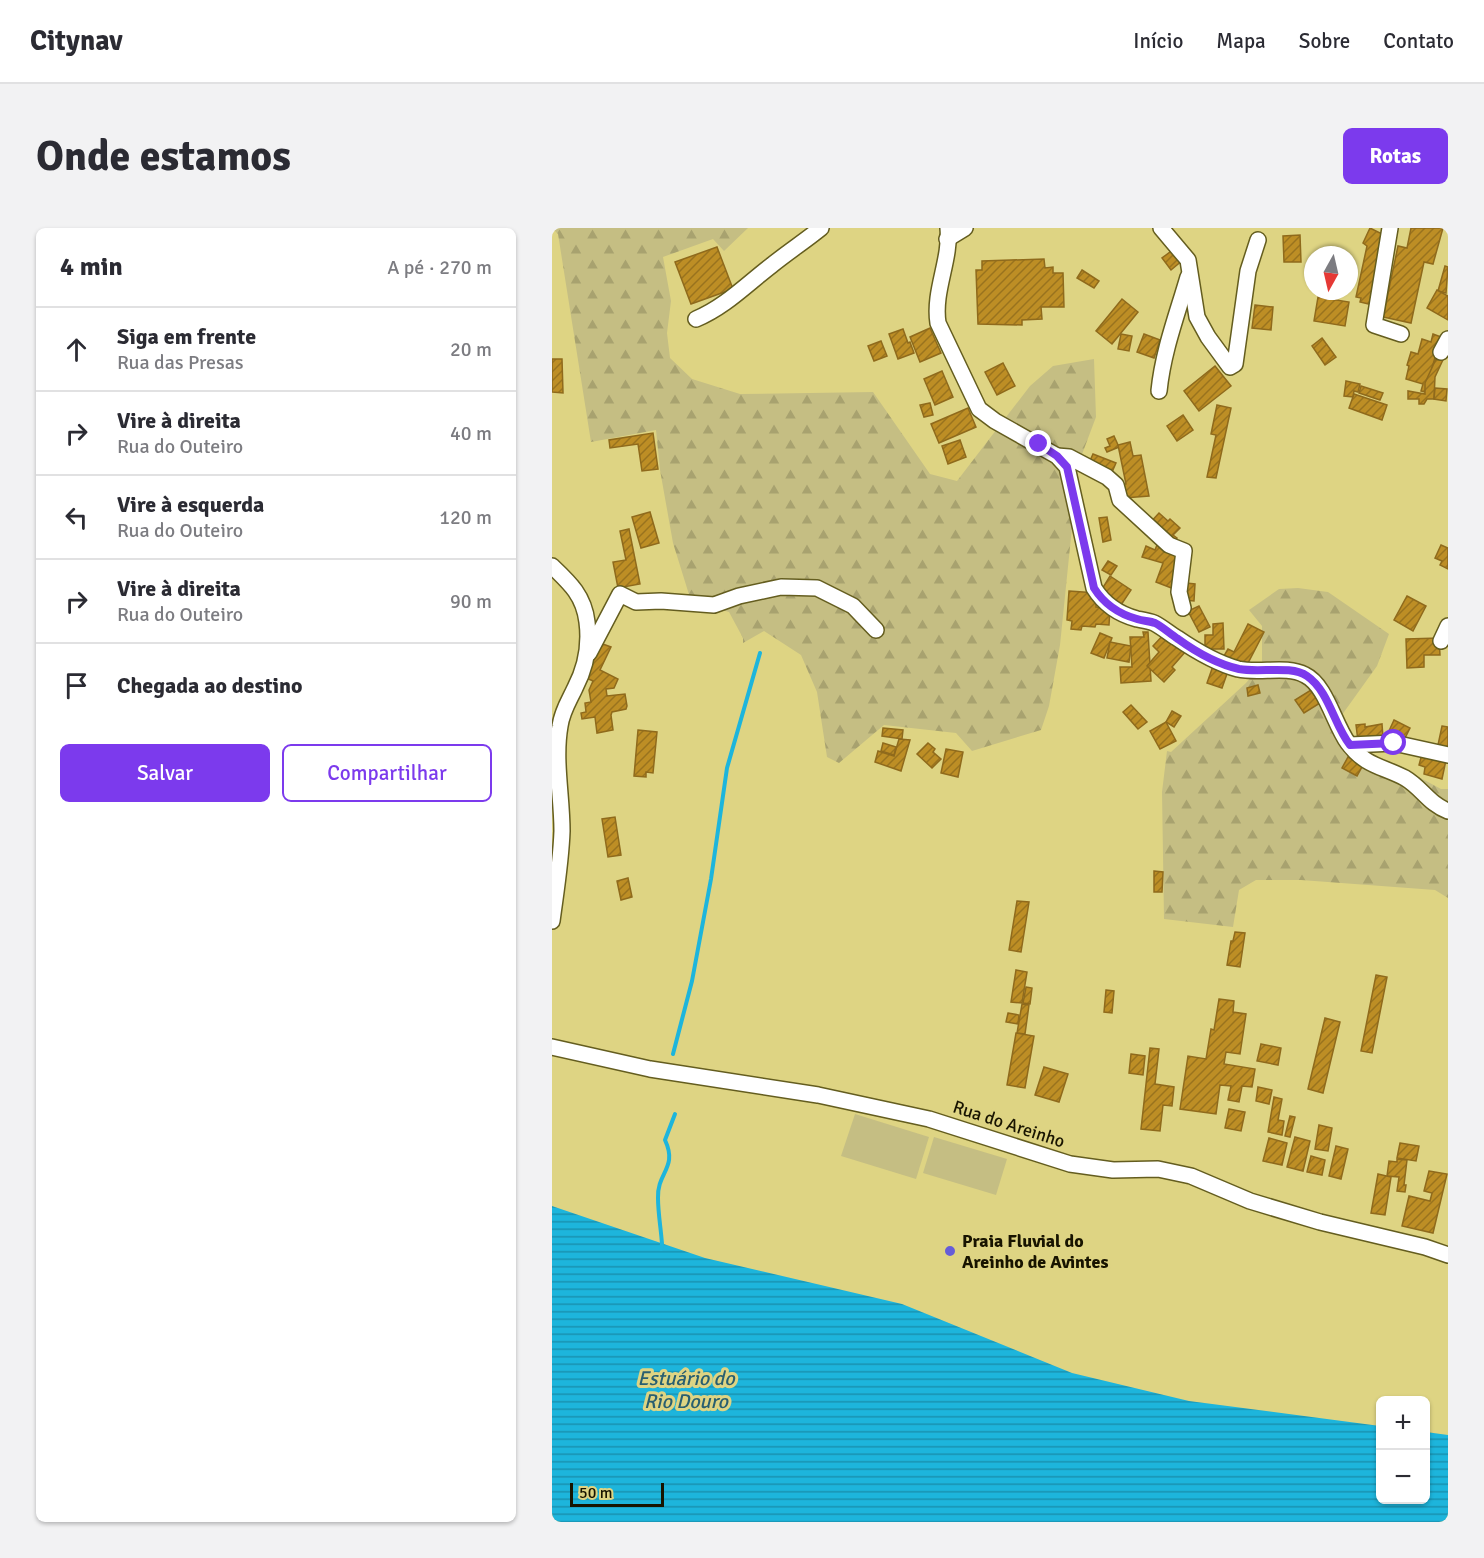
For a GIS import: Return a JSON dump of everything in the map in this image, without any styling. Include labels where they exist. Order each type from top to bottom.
[{"type":"street","points":[[696,319],[709,314],[742,291],[821,228]]},
{"type":"street","points":[[965,228],[947,234],[936,310],[938,323],[979,409],[995,421],[1057,456],[1067,467],[1094,588],[1100,598],[1115,610],[1154,623],[1193,650],[1236,668],[1255,672],[1289,670],[1306,675],[1319,687],[1350,745],[1360,758],[1406,779],[1438,807],[1448,811]]},
{"type":"street","points":[[1161,228],[1188,260],[1197,317],[1208,338],[1230,367],[1235,364],[1248,271],[1258,240]]},
{"type":"street","points":[[1390,228],[1374,325],[1401,334]]},
{"type":"street","points":[[1159,391],[1169,335],[1191,269]]},
{"type":"street","points":[[1057,456],[1069,457],[1107,477],[1116,485],[1120,500],[1169,545],[1184,550],[1179,592],[1183,608]]},
{"type":"street","points":[[552,566],[572,584],[584,602],[588,622],[588,649],[584,668],[563,710],[559,728],[562,830],[559,880],[552,921]]},
{"type":"street","points":[[586,658],[620,594],[636,602],[661,601],[714,605],[739,596],[781,587],[817,588],[853,606],[876,630]]},
{"type":"street","points":[[1441,641],[1448,626]]},
{"type":"street","points":[[1350,745],[1394,743],[1448,755]]},
{"type":"street","name":"Rua do Areinho","points":[[552,1047],[650,1069],[818,1095],[929,1119],[1070,1164],[1113,1170],[1158,1168],[1191,1176],[1250,1201],[1320,1222],[1425,1247],[1448,1255]]},
{"type":"green space","points":[[552,228],[748,228],[724,251],[713,239],[663,257],[671,301],[667,333],[670,358],[692,379],[740,394],[873,392],[930,474],[957,481],[1030,386],[1053,366],[1094,359],[1096,417],[1075,473],[1074,508],[1060,645],[1049,706],[1041,730],[972,751],[956,733],[884,725],[839,763],[827,757],[817,692],[801,655],[764,631],[743,643],[743,638],[729,612],[691,601],[673,543],[660,470],[656,430],[591,442],[558,234]]},
{"type":"green space","points":[[1298,588],[1328,592],[1389,634],[1377,666],[1334,726],[1352,758],[1400,767],[1441,789],[1448,789],[1448,898],[1435,890],[1301,880],[1256,880],[1239,890],[1233,927],[1164,919],[1162,792],[1167,751],[1171,752],[1246,683],[1262,664],[1262,626],[1249,610],[1279,589]]},
{"type":"green space","points":[[855,1114],[929,1137],[916,1179],[841,1156]]},
{"type":"green space","points":[[934,1137],[1007,1159],[996,1195],[923,1173]]},
{"type":"water","name":"Estuário do Rio Douro","points":[[552,1206],[705,1258],[902,1304],[1072,1373],[1189,1401],[1376,1425],[1376,1504],[1430,1504],[1430,1433],[1448,1435],[1448,1522],[552,1522]]},
{"type":"building","points":[[1370,228],[1386,236],[1373,305],[1360,302],[1361,298],[1358,297],[1367,246],[1363,243]]},
{"type":"building","points":[[1411,228],[1443,228],[1433,264],[1424,262],[1411,323],[1383,317],[1398,246],[1407,248]]},
{"type":"building","points":[[1300,235],[1301,262],[1284,262],[1283,236]]},
{"type":"building","points":[[717,247],[733,289],[691,304],[675,262]]},
{"type":"building","points":[[1174,249],[1183,260],[1171,270],[1162,258]]},
{"type":"building","points":[[1044,259],[1045,268],[1053,267],[1053,273],[1063,273],[1064,307],[1041,307],[1042,319],[1022,320],[1022,325],[978,324],[976,270],[982,270],[982,261]]},
{"type":"building","points":[[1445,266],[1448,267],[1446,293],[1438,291]]},
{"type":"building","points":[[1082,270],[1099,281],[1094,288],[1077,278]]},
{"type":"building","points":[[1437,290],[1448,296],[1448,320],[1427,308]]},
{"type":"building","points":[[1122,299],[1138,312],[1112,344],[1096,331]]},
{"type":"building","points":[[1318,300],[1349,302],[1345,326],[1314,321]]},
{"type":"building","points":[[1255,305],[1273,307],[1271,330],[1252,328]]},
{"type":"building","points":[[930,328],[941,353],[920,362],[910,337]]},
{"type":"building","points":[[903,329],[914,353],[898,359],[889,334]]},
{"type":"building","points":[[1121,334],[1132,336],[1129,351],[1118,349]]},
{"type":"building","points":[[1144,334],[1160,340],[1154,358],[1137,352]]},
{"type":"building","points":[[1433,334],[1441,337],[1425,392],[1421,391],[1423,384],[1406,379],[1409,366],[1407,365],[1411,352],[1418,354],[1422,339],[1431,342]]},
{"type":"building","points":[[1446,337],[1448,349],[1435,377],[1434,399],[1427,399],[1424,404],[1419,404],[1419,399],[1408,399],[1408,391],[1425,394],[1425,383]]},
{"type":"building","points":[[1322,338],[1336,357],[1325,365],[1312,346]]},
{"type":"building","points":[[881,341],[887,356],[874,361],[868,346]]},
{"type":"building","points":[[552,359],[562,359],[563,393],[552,392]]},
{"type":"building","points":[[1003,363],[1015,386],[997,395],[985,372]]},
{"type":"building","points":[[1215,366],[1231,386],[1199,411],[1184,391]]},
{"type":"building","points":[[942,371],[953,397],[935,405],[924,379]]},
{"type":"building","points":[[1346,381],[1360,384],[1358,392],[1354,391],[1353,397],[1344,396]]},
{"type":"building","points":[[1361,386],[1383,393],[1380,400],[1359,393]]},
{"type":"building","points":[[1435,388],[1447,389],[1446,401],[1434,399]]},
{"type":"building","points":[[1354,394],[1387,405],[1382,420],[1349,408]]},
{"type":"building","points":[[930,403],[933,415],[924,417],[920,405]]},
{"type":"building","points":[[1217,405],[1231,408],[1216,478],[1207,477],[1216,435],[1211,434]]},
{"type":"building","points":[[968,408],[976,427],[939,443],[931,424]]},
{"type":"building","points":[[1183,415],[1193,430],[1177,441],[1167,426]]},
{"type":"building","points":[[653,433],[658,469],[642,471],[638,444],[610,448],[609,440]]},
{"type":"building","points":[[1114,436],[1119,447],[1107,452],[1105,448],[1110,446],[1107,439]]},
{"type":"building","points":[[960,440],[966,457],[948,464],[942,446]]},
{"type":"building","points":[[1130,442],[1133,456],[1141,455],[1149,496],[1124,498],[1121,485],[1126,484],[1118,445]]},
{"type":"building","points":[[1093,454],[1116,463],[1112,472],[1089,463]]},
{"type":"building","points":[[650,512],[659,543],[641,548],[632,517]]},
{"type":"building","points":[[1159,513],[1180,528],[1173,535],[1177,538],[1169,546],[1148,525]]},
{"type":"building","points":[[1107,517],[1111,540],[1103,542],[1099,518]]},
{"type":"building","points":[[629,529],[640,584],[618,588],[613,562],[626,560],[620,531]]},
{"type":"building","points":[[1157,545],[1181,554],[1173,575],[1179,577],[1174,589],[1156,582],[1163,563],[1142,557],[1146,546],[1155,550]]},
{"type":"building","points":[[1441,545],[1448,548],[1448,569],[1440,565],[1442,561],[1435,558]]},
{"type":"building","points":[[1108,561],[1117,566],[1111,575],[1102,570]]},
{"type":"building","points":[[1110,576],[1131,590],[1119,608],[1099,594]]},
{"type":"building","points":[[1186,583],[1195,584],[1194,601],[1184,600]]},
{"type":"building","points":[[1069,591],[1097,593],[1096,607],[1110,608],[1109,625],[1096,624],[1095,627],[1082,626],[1081,630],[1071,629],[1072,621],[1067,620]]},
{"type":"building","points":[[1407,596],[1426,606],[1413,631],[1394,620]]},
{"type":"building","points":[[1199,606],[1210,627],[1199,632],[1188,611]]},
{"type":"building","points":[[1223,623],[1224,649],[1205,649],[1205,635],[1213,635],[1213,624]]},
{"type":"building","points":[[1248,624],[1264,632],[1246,667],[1224,656],[1228,649],[1234,652]]},
{"type":"building","points":[[1143,632],[1148,632],[1151,681],[1121,683],[1120,667],[1132,667],[1130,637],[1144,637]]},
{"type":"building","points":[[1166,632],[1186,651],[1172,667],[1175,670],[1164,682],[1147,666],[1159,652],[1153,646]]},
{"type":"building","points":[[1100,633],[1112,638],[1104,658],[1091,653]]},
{"type":"building","points":[[1439,638],[1440,655],[1424,655],[1424,667],[1407,668],[1406,639]]},
{"type":"building","points":[[1110,642],[1131,646],[1129,662],[1107,658]]},
{"type":"building","points":[[600,643],[611,647],[600,670],[618,679],[614,688],[606,689],[607,696],[625,694],[627,706],[626,709],[612,712],[613,730],[597,733],[595,717],[582,719],[581,713],[586,712],[585,703],[591,702],[589,690],[593,681],[584,677]]},
{"type":"building","points":[[1213,666],[1228,671],[1222,688],[1207,683]]},
{"type":"building","points":[[1258,685],[1260,693],[1248,696],[1247,688]]},
{"type":"building","points":[[1311,690],[1320,703],[1304,713],[1295,700]]},
{"type":"building","points":[[1131,705],[1147,722],[1138,729],[1123,712]]},
{"type":"building","points":[[1172,711],[1181,716],[1174,727],[1166,722]]},
{"type":"building","points":[[1394,720],[1410,728],[1404,740],[1388,733]]},
{"type":"building","points":[[1166,722],[1176,741],[1160,749],[1150,731]]},
{"type":"building","points":[[1365,724],[1365,727],[1382,724],[1383,738],[1358,741],[1356,725]]},
{"type":"building","points":[[1442,726],[1448,727],[1448,747],[1438,745]]},
{"type":"building","points":[[883,728],[903,730],[902,739],[882,736]]},
{"type":"building","points":[[638,730],[657,732],[653,773],[646,772],[646,777],[634,776]]},
{"type":"building","points":[[899,739],[910,740],[901,771],[875,762],[878,751],[894,756]]},
{"type":"building","points":[[883,743],[896,747],[894,755],[881,751]]},
{"type":"building","points":[[928,743],[941,759],[932,768],[917,754]]},
{"type":"building","points":[[946,749],[963,752],[958,777],[941,773]]},
{"type":"building","points":[[1422,754],[1446,760],[1442,779],[1424,774],[1425,767],[1419,765]]},
{"type":"building","points":[[1348,757],[1363,765],[1357,776],[1342,768]]},
{"type":"building","points":[[615,817],[621,855],[608,857],[602,819]]},
{"type":"building","points":[[1154,871],[1163,872],[1162,892],[1154,892]]},
{"type":"building","points":[[628,878],[632,897],[621,900],[617,881]]},
{"type":"building","points":[[1017,901],[1029,902],[1021,952],[1009,950]]},
{"type":"building","points":[[1235,932],[1245,933],[1240,967],[1227,965]]},
{"type":"building","points":[[1016,970],[1027,972],[1022,1003],[1011,1002]]},
{"type":"building","points":[[1376,975],[1387,977],[1372,1053],[1361,1051]]},
{"type":"building","points":[[1026,987],[1032,988],[1030,1004],[1023,1003]]},
{"type":"building","points":[[1106,990],[1114,991],[1112,1013],[1104,1012]]},
{"type":"building","points":[[1219,999],[1234,1001],[1233,1012],[1246,1014],[1240,1054],[1226,1052],[1224,1064],[1255,1069],[1252,1087],[1242,1086],[1239,1102],[1228,1100],[1231,1086],[1220,1085],[1216,1114],[1180,1109],[1188,1056],[1206,1059]]},
{"type":"building","points":[[1022,1004],[1029,1005],[1025,1034],[1017,1033]]},
{"type":"building","points":[[1008,1013],[1019,1015],[1018,1024],[1006,1022]]},
{"type":"building","points":[[1325,1018],[1340,1022],[1323,1093],[1308,1089]]},
{"type":"building","points":[[1016,1033],[1034,1036],[1025,1088],[1007,1085]]},
{"type":"building","points":[[1261,1044],[1281,1048],[1278,1065],[1257,1061]]},
{"type":"building","points":[[1150,1048],[1159,1049],[1155,1084],[1174,1087],[1172,1106],[1163,1105],[1160,1131],[1141,1129]]},
{"type":"building","points":[[1131,1054],[1145,1056],[1143,1075],[1129,1073]]},
{"type":"building","points":[[1044,1067],[1068,1074],[1059,1102],[1035,1095]]},
{"type":"building","points":[[1258,1087],[1272,1090],[1269,1104],[1256,1101]]},
{"type":"building","points":[[1274,1097],[1282,1099],[1278,1120],[1284,1121],[1282,1135],[1268,1132]]},
{"type":"building","points":[[1229,1109],[1245,1112],[1241,1131],[1225,1128]]},
{"type":"building","points":[[1290,1116],[1295,1117],[1290,1137],[1285,1136]]},
{"type":"building","points":[[1319,1125],[1332,1128],[1328,1151],[1315,1149]]},
{"type":"building","points":[[1295,1137],[1310,1141],[1303,1171],[1287,1167]]},
{"type":"building","points":[[1269,1138],[1287,1143],[1282,1165],[1263,1161]]},
{"type":"building","points":[[1400,1143],[1419,1146],[1416,1161],[1397,1158]]},
{"type":"building","points":[[1336,1146],[1348,1149],[1341,1179],[1329,1176]]},
{"type":"building","points":[[1311,1156],[1325,1160],[1322,1175],[1307,1172]]},
{"type":"building","points":[[1397,1159],[1407,1160],[1405,1192],[1397,1191],[1399,1177],[1387,1176],[1389,1161],[1397,1162]]},
{"type":"building","points":[[1429,1171],[1447,1174],[1433,1233],[1402,1226],[1409,1196],[1430,1201],[1432,1193],[1424,1191]]},
{"type":"building","points":[[1378,1174],[1391,1177],[1385,1215],[1371,1213]]},
{"type":"waterway","points":[[673,1054],[692,981],[711,879],[727,768],[760,653]]},
{"type":"waterway","points":[[661,1249],[658,1198],[660,1182],[669,1157],[665,1140],[675,1114]]},
{"type":"place","name":"Praia Fluvial do Areinho de Avintes","points":[[950,1251]]},
{"type":"route","points":[[1039,444],[1057,456],[1067,467],[1094,588],[1100,598],[1115,610],[1154,623],[1193,650],[1236,668],[1255,672],[1289,670],[1306,675],[1319,687],[1350,745],[1394,743]]}]
